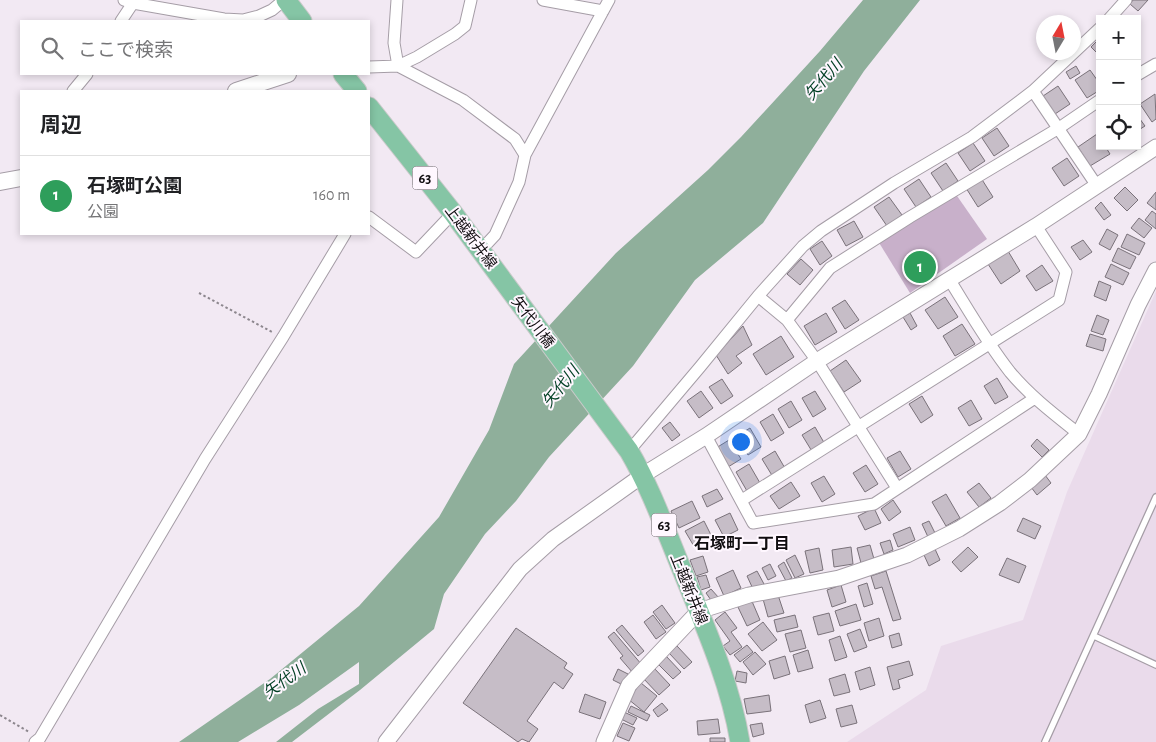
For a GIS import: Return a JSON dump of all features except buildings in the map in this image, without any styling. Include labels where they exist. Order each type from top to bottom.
[{"type":"main road","points":[[285,0],[301,20]]},
{"type":"main road","points":[[242,90],[255,88],[286,75]]},
{"type":"main road","points":[[344,75],[356,90]]},
{"type":"main road","name":"上越新井線","points":[[370,108],[453,213],[498,274]]},
{"type":"main road","points":[[0,182],[20,177]]},
{"type":"main road","name":"矢代川橋","points":[[498,274],[626,447]]},
{"type":"main road","name":"上越新井線","points":[[626,447],[643,476],[699,611],[722,674],[740,742]]},
{"type":"street","points":[[122,20],[131,1],[224,19],[243,20],[272,10],[285,0]]},
{"type":"street","points":[[397,0],[394,43],[398,66]]},
{"type":"street","points":[[370,67],[398,66],[438,45],[465,26],[471,0]]},
{"type":"street","points":[[543,0],[603,12]]},
{"type":"street","points":[[481,250],[495,235],[519,182],[525,154],[609,0]]},
{"type":"street","points":[[1113,15],[1126,0]]},
{"type":"street","points":[[626,447],[700,367],[758,296],[803,246],[894,184],[972,137],[1034,91],[1096,32]]},
{"type":"street","points":[[1141,73],[1156,64]]},
{"type":"street","points":[[398,66],[463,100],[515,139],[525,154]]},
{"type":"street","points":[[74,90],[86,75]]},
{"type":"street","points":[[1034,91],[1097,186]]},
{"type":"street","points":[[786,320],[830,268],[910,217],[1059,128],[1096,103]]},
{"type":"street","points":[[386,742],[520,569],[553,539],[643,476],[706,436],[816,361],[1036,226],[1156,147]]},
{"type":"street","points":[[370,218],[416,252],[453,213]]},
{"type":"street","points":[[742,500],[1059,300],[1066,272],[1036,226]]},
{"type":"street","points":[[37,740],[343,235]]},
{"type":"street","points":[[604,742],[629,685],[699,611],[750,595],[839,578],[907,555],[959,529],[1000,503],[1030,480],[1079,434],[1156,270]]},
{"type":"street","points":[[949,279],[989,344],[1011,374],[1035,398],[1079,434]]},
{"type":"street","points":[[758,296],[786,320],[816,361],[897,488]]},
{"type":"street","points":[[706,436],[742,500],[753,524],[874,504],[1035,398]]},
{"type":"lane","points":[[1045,742],[1156,497]]},
{"type":"lane","points":[[1094,636],[1156,665]]},
{"type":"path","points":[[199,293],[283,337]]},
{"type":"path","points":[[0,715],[37,740]]},
{"type":"shaded area","points":[[955,193],[987,239],[910,293],[878,241]]},
{"type":"shaded area","points":[[1156,291],[1156,742],[847,742],[926,690],[941,646],[1023,620],[1067,492]]},
{"type":"water","name":"矢代川","points":[[863,0],[920,0],[864,71],[763,223],[695,280],[633,366],[549,457],[516,501],[485,534],[444,594],[434,629],[360,690],[292,742],[276,742],[318,709],[359,684],[359,662],[299,705],[238,742],[179,742],[270,679],[359,606],[439,517],[489,430],[514,364],[616,253],[708,170],[741,137],[820,51]]},
{"type":"place","name":"石塚町公園","points":[[920,267]]},
{"type":"district","name":"石塚町一丁目","points":[[742,543]]}]
